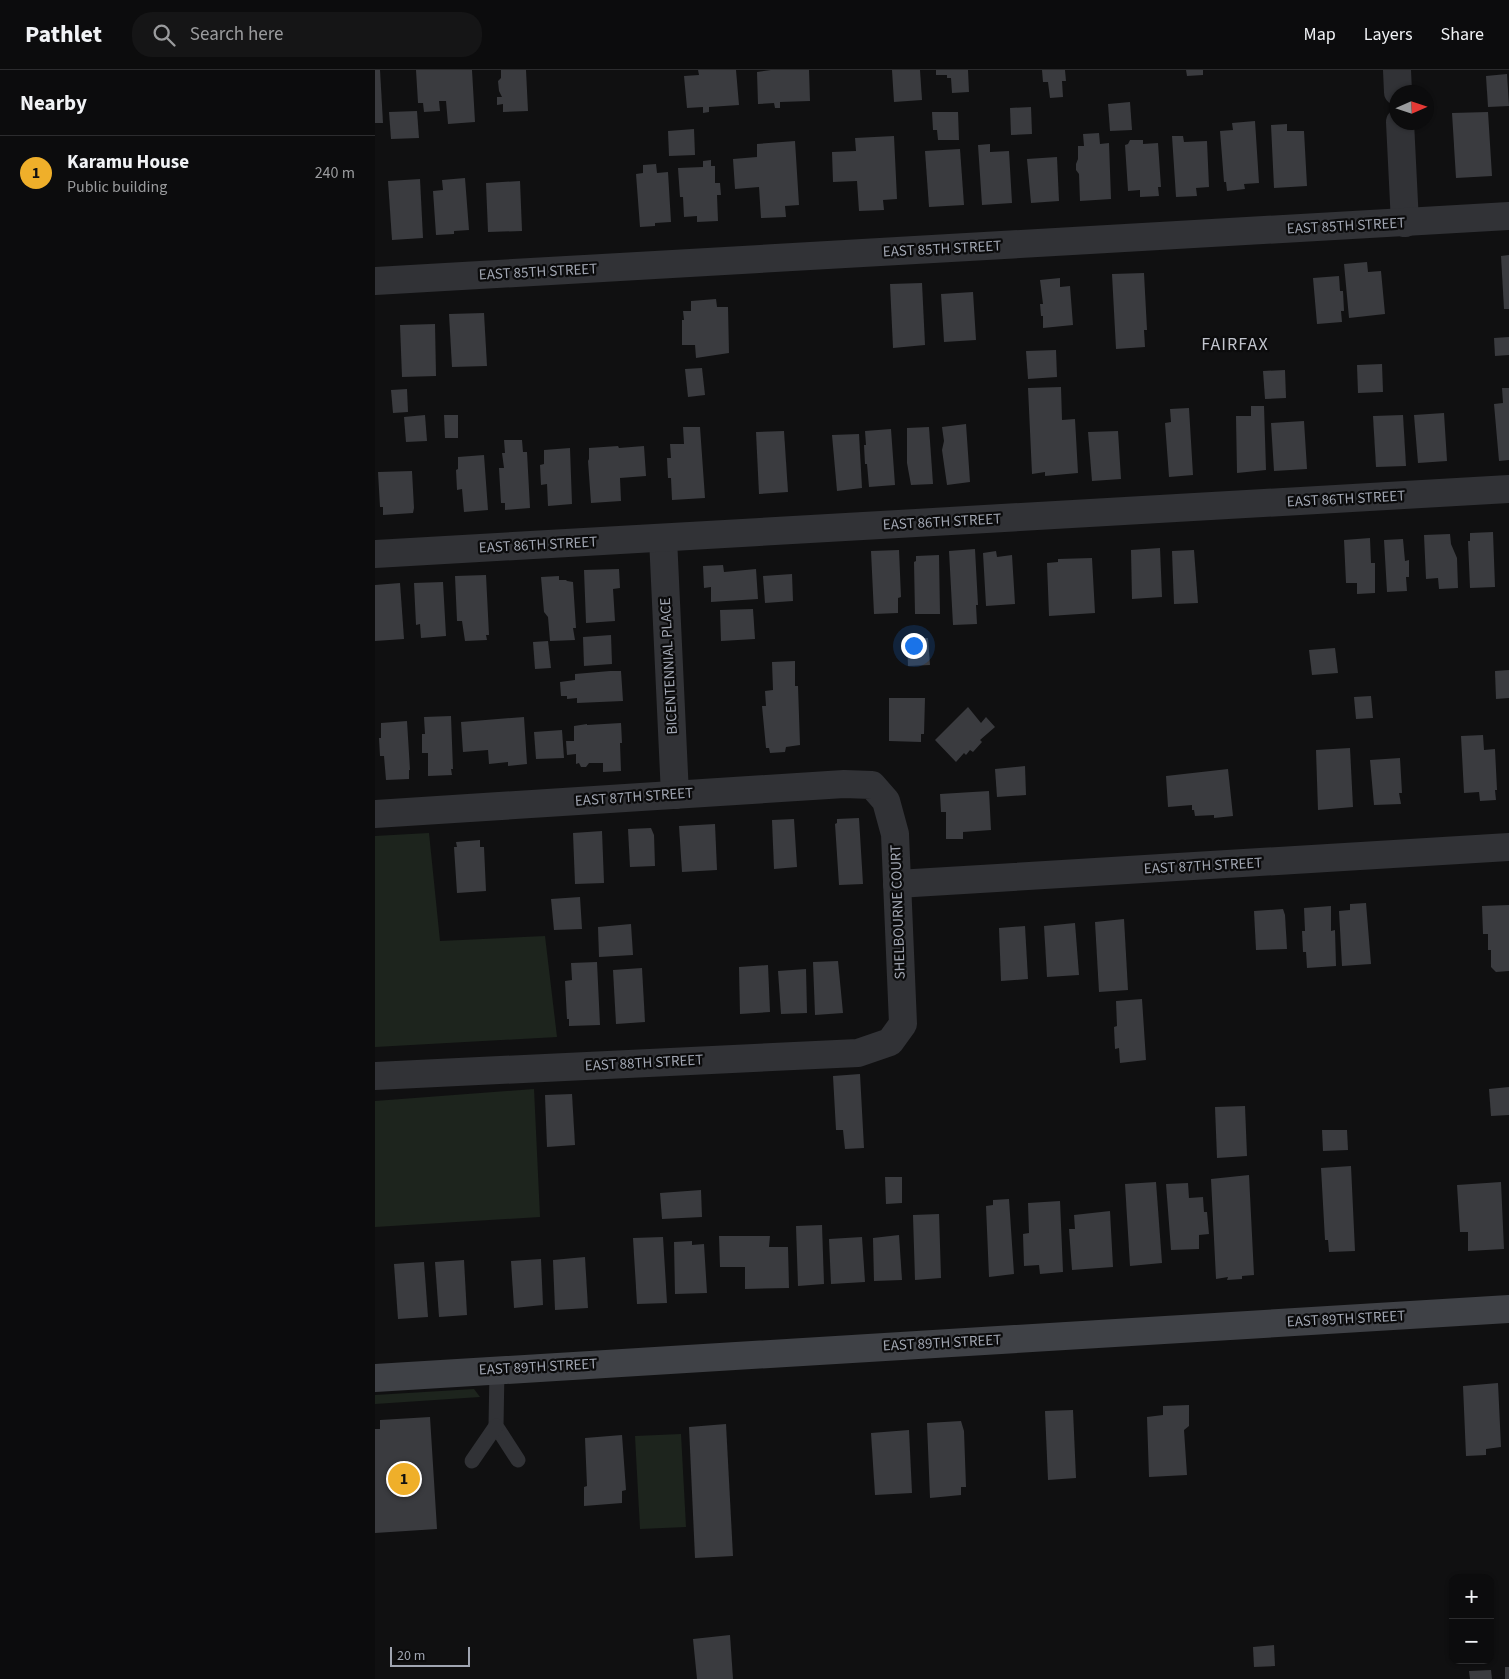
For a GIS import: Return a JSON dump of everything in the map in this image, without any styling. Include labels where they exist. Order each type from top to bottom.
[{"type":"street","points":[[1397,70],[1398,85]]},
{"type":"street","points":[[1400,130],[1405,223]]},
{"type":"street","name":"EAST 85TH STREET","points":[[375,281],[1509,216]]},
{"type":"street","name":"EAST 86TH STREET","points":[[375,554],[1509,489]]},
{"type":"street","name":"BICENTENNIAL PLACE","points":[[663,538],[675,795]]},
{"type":"street","name":"EAST 87TH STREET","points":[[375,814],[844,784],[872,785],[886,801]]},
{"type":"street","name":"SHELBOURNE COURT","points":[[886,801],[895,834],[903,1024]]},
{"type":"street","name":"EAST 87TH STREET","points":[[897,884],[1509,848]]},
{"type":"street","name":"EAST 88TH STREET","points":[[375,1076],[858,1052],[890,1042],[903,1024]]},
{"type":"street","name":"EAST 89TH STREET","points":[[375,1378],[497,1369],[1509,1310]]},
{"type":"lane","points":[[497,1369],[497,1426],[518,1460]]},
{"type":"lane","points":[[472,1461],[497,1426]]},
{"type":"shaded area","points":[[429,833],[440,941],[545,936],[557,1037],[375,1047],[375,836]]},
{"type":"shaded area","points":[[534,1089],[540,1217],[375,1227],[375,1101]]},
{"type":"shaded area","points":[[474,1389],[480,1397],[375,1404],[375,1395]]},
{"type":"shaded area","points":[[681,1434],[686,1527],[640,1529],[635,1436]]},
{"type":"building","points":[[375,70],[380,70],[383,123],[375,123]]},
{"type":"building","points":[[416,70],[472,70],[475,122],[448,124],[446,101],[439,101],[440,111],[424,112],[423,103],[418,103]]},
{"type":"building","points":[[501,70],[526,70],[528,111],[503,112],[503,104],[497,105],[497,97],[502,97],[498,81],[501,78]]},
{"type":"building","points":[[698,70],[736,70],[739,105],[709,107],[709,112],[703,113],[703,107],[687,108],[684,76],[699,75]]},
{"type":"building","points":[[809,70],[810,101],[780,102],[780,108],[775,108],[774,103],[758,104],[757,72]]},
{"type":"building","points":[[892,70],[920,70],[922,100],[894,102]]},
{"type":"building","points":[[936,70],[968,70],[969,92],[952,93],[951,78],[947,78],[947,75],[936,75]]},
{"type":"building","points":[[1042,70],[1065,70],[1066,81],[1062,81],[1063,97],[1050,98],[1048,82],[1043,82]]},
{"type":"building","points":[[1186,70],[1203,70],[1203,75],[1187,76]]},
{"type":"building","points":[[1507,74],[1509,106],[1488,107],[1486,76]]},
{"type":"building","points":[[1130,102],[1132,130],[1110,131],[1108,104]]},
{"type":"building","points":[[1031,107],[1032,134],[1011,135],[1010,108]]},
{"type":"building","points":[[417,111],[419,138],[391,139],[389,112]]},
{"type":"building","points":[[932,112],[958,112],[959,140],[938,140],[937,130],[933,130]]},
{"type":"building","points":[[1488,112],[1492,176],[1456,178],[1452,113]]},
{"type":"building","points":[[1255,121],[1259,183],[1244,184],[1245,189],[1227,191],[1226,182],[1224,182],[1220,131],[1233,130],[1232,123]]},
{"type":"building","points":[[1287,124],[1287,131],[1304,131],[1307,186],[1274,188],[1271,125]]},
{"type":"building","points":[[694,129],[695,155],[669,156],[668,131]]},
{"type":"building","points":[[1099,133],[1100,144],[1109,143],[1111,199],[1080,201],[1079,174],[1076,170],[1078,146],[1084,146],[1083,134]]},
{"type":"building","points":[[894,136],[897,199],[883,200],[884,210],[859,211],[857,181],[833,182],[832,152],[856,151],[855,138]]},
{"type":"building","points":[[1172,136],[1183,136],[1184,142],[1207,141],[1209,187],[1196,188],[1197,196],[1176,197]]},
{"type":"building","points":[[1130,140],[1143,140],[1143,144],[1158,143],[1161,187],[1158,187],[1159,196],[1140,197],[1140,190],[1128,191],[1125,145]]},
{"type":"building","points":[[795,141],[799,205],[785,206],[786,217],[761,218],[759,187],[735,189],[733,159],[757,157],[757,144]]},
{"type":"building","points":[[990,144],[990,152],[1009,151],[1012,203],[982,205],[978,145]]},
{"type":"building","points":[[960,149],[964,205],[929,207],[925,151]]},
{"type":"building","points":[[1057,157],[1059,201],[1031,203],[1027,159]]},
{"type":"building","points":[[711,160],[711,166],[715,166],[715,183],[720,183],[721,195],[717,195],[718,221],[697,222],[697,216],[684,217],[683,197],[680,197],[678,168],[703,167],[703,161]]},
{"type":"building","points":[[656,164],[657,173],[668,172],[671,222],[655,223],[655,226],[640,227],[636,174],[643,173],[643,165]]},
{"type":"building","points":[[465,178],[469,230],[454,231],[454,234],[436,235],[433,191],[443,190],[442,180]]},
{"type":"building","points":[[420,179],[423,238],[392,240],[388,181]]},
{"type":"building","points":[[520,181],[522,231],[488,232],[486,183]]},
{"type":"building","points":[[1509,255],[1509,309],[1504,309],[1501,256]]},
{"type":"building","points":[[1367,262],[1368,272],[1381,271],[1385,314],[1349,318],[1344,264]]},
{"type":"building","points":[[1144,273],[1147,330],[1144,330],[1145,347],[1116,349],[1112,274]]},
{"type":"building","points":[[1339,276],[1340,291],[1343,291],[1344,311],[1341,311],[1342,322],[1317,324],[1313,278]]},
{"type":"building","points":[[1060,278],[1060,287],[1070,286],[1073,325],[1043,328],[1040,280]]},
{"type":"building","points":[[922,283],[925,345],[893,348],[890,284]]},
{"type":"building","points":[[973,292],[976,340],[944,342],[941,294]]},
{"type":"building","points":[[716,299],[717,307],[728,307],[729,353],[696,358],[695,345],[682,345],[683,311],[691,311],[691,301]]},
{"type":"building","points":[[484,313],[487,366],[452,367],[449,314]]},
{"type":"building","points":[[435,324],[436,376],[402,377],[400,325]]},
{"type":"building","points":[[1509,337],[1509,355],[1495,356],[1494,338]]},
{"type":"building","points":[[1056,350],[1057,377],[1028,379],[1026,351]]},
{"type":"building","points":[[1382,364],[1383,392],[1358,393],[1357,365]]},
{"type":"building","points":[[702,368],[705,395],[688,397],[685,369]]},
{"type":"building","points":[[1285,370],[1286,398],[1265,399],[1263,371]]},
{"type":"building","points":[[1061,387],[1062,420],[1075,419],[1078,473],[1045,476],[1045,472],[1032,474],[1028,388]]},
{"type":"building","points":[[1502,388],[1509,388],[1509,460],[1499,461],[1494,404],[1503,403]]},
{"type":"building","points":[[407,389],[408,412],[393,413],[391,390]]},
{"type":"building","points":[[1251,406],[1264,406],[1266,470],[1237,473],[1236,416],[1251,416]]},
{"type":"building","points":[[1189,408],[1193,475],[1169,477],[1165,423],[1171,422],[1170,409]]},
{"type":"building","points":[[1444,413],[1447,461],[1418,463],[1414,415]]},
{"type":"building","points":[[425,415],[427,441],[406,442],[404,417]]},
{"type":"building","points":[[444,415],[458,415],[458,438],[445,438]]},
{"type":"building","points":[[1403,415],[1406,466],[1376,467],[1373,416]]},
{"type":"building","points":[[1304,421],[1307,469],[1274,471],[1271,423]]},
{"type":"building","points":[[966,424],[970,482],[947,485],[942,450],[944,441],[942,427]]},
{"type":"building","points":[[683,427],[700,427],[705,498],[672,500],[671,478],[668,478],[667,458],[671,458],[670,444],[684,444]]},
{"type":"building","points":[[929,427],[933,484],[911,485],[907,463],[907,428]]},
{"type":"building","points":[[891,429],[895,485],[869,487],[867,464],[865,464],[865,431]]},
{"type":"building","points":[[784,431],[788,492],[759,494],[756,432]]},
{"type":"building","points":[[1118,431],[1121,479],[1092,481],[1088,432]]},
{"type":"building","points":[[859,434],[862,488],[837,491],[832,435]]},
{"type":"building","points":[[504,440],[522,440],[523,452],[527,452],[530,508],[505,510],[505,503],[501,503],[499,468],[504,468],[502,453],[505,453]]},
{"type":"building","points":[[618,446],[619,448],[644,446],[646,476],[620,478],[621,501],[591,503],[589,448]]},
{"type":"building","points":[[570,448],[572,504],[548,506],[547,484],[541,485],[540,465],[544,464],[544,450]]},
{"type":"building","points":[[484,455],[488,510],[464,512],[462,489],[457,490],[456,470],[458,469],[458,457]]},
{"type":"building","points":[[412,471],[413,513],[383,515],[383,507],[380,507],[378,472]]},
{"type":"building","points":[[1493,532],[1495,587],[1470,588],[1468,541],[1470,541],[1470,533]]},
{"type":"building","points":[[1450,534],[1451,544],[1457,558],[1458,588],[1439,589],[1438,578],[1426,579],[1424,535]]},
{"type":"building","points":[[1370,538],[1371,563],[1375,563],[1375,593],[1357,594],[1357,583],[1346,583],[1344,540]]},
{"type":"building","points":[[1403,539],[1405,561],[1409,560],[1409,577],[1406,577],[1407,591],[1387,592],[1384,540]]},
{"type":"building","points":[[1160,548],[1162,597],[1132,599],[1131,550]]},
{"type":"building","points":[[975,549],[978,605],[976,605],[977,624],[953,625],[949,551]]},
{"type":"building","points":[[899,550],[901,597],[898,598],[898,613],[874,614],[871,551]]},
{"type":"building","points":[[1194,550],[1198,603],[1174,604],[1172,551]]},
{"type":"building","points":[[996,551],[997,557],[1012,555],[1015,604],[986,606],[983,553]]},
{"type":"building","points":[[939,555],[940,614],[915,614],[914,562],[916,561],[916,556]]},
{"type":"building","points":[[1092,558],[1095,613],[1049,616],[1047,563],[1058,562],[1058,559]]},
{"type":"building","points":[[723,565],[724,572],[756,569],[758,599],[711,602],[711,587],[704,588],[703,566]]},
{"type":"building","points":[[619,569],[620,588],[613,589],[615,621],[586,623],[584,570]]},
{"type":"building","points":[[792,574],[793,601],[765,603],[763,576]]},
{"type":"building","points":[[486,575],[489,635],[486,635],[487,640],[465,641],[462,621],[457,621],[455,576]]},
{"type":"building","points":[[559,576],[559,580],[573,582],[576,628],[573,628],[575,640],[550,641],[548,617],[544,612],[541,577]]},
{"type":"building","points":[[443,582],[446,636],[421,638],[420,624],[416,625],[414,583]]},
{"type":"building","points":[[400,583],[404,639],[375,641],[375,585]]},
{"type":"building","points":[[753,609],[755,639],[721,641],[720,610]]},
{"type":"building","points":[[611,635],[612,664],[584,666],[583,637]]},
{"type":"building","points":[[928,638],[930,665],[908,666],[907,639]]},
{"type":"building","points":[[548,641],[551,668],[535,669],[533,642]]},
{"type":"building","points":[[1335,648],[1338,673],[1312,675],[1309,650]]},
{"type":"building","points":[[795,661],[795,686],[798,686],[800,745],[786,747],[785,752],[770,753],[769,748],[766,748],[762,706],[766,706],[765,691],[773,690],[772,662]]},
{"type":"building","points":[[1509,670],[1509,698],[1496,699],[1495,671]]},
{"type":"building","points":[[621,671],[623,701],[577,703],[577,698],[567,699],[567,696],[561,696],[560,682],[575,680],[575,674]]},
{"type":"building","points":[[1371,696],[1373,718],[1356,719],[1354,697]]},
{"type":"building","points":[[889,698],[925,698],[924,734],[921,734],[921,742],[889,741]]},
{"type":"building","points":[[968,707],[981,723],[986,717],[995,727],[980,740],[982,742],[973,752],[970,750],[966,755],[964,753],[956,762],[935,740]]},
{"type":"building","points":[[451,716],[452,775],[428,776],[428,753],[422,753],[422,734],[425,734],[424,717]]},
{"type":"building","points":[[524,717],[527,764],[508,766],[508,762],[489,764],[488,750],[463,752],[461,722]]},
{"type":"building","points":[[407,721],[409,779],[386,780],[384,756],[380,756],[379,738],[381,738],[381,723]]},
{"type":"building","points":[[621,723],[621,771],[603,772],[603,763],[589,763],[586,767],[581,767],[579,763],[576,764],[576,754],[567,755],[566,741],[574,741],[574,726]]},
{"type":"building","points":[[562,730],[564,758],[536,759],[534,732]]},
{"type":"building","points":[[1483,735],[1484,750],[1495,749],[1496,800],[1480,801],[1479,792],[1464,793],[1461,736]]},
{"type":"building","points":[[1350,748],[1353,807],[1318,810],[1316,750]]},
{"type":"building","points":[[1400,758],[1402,793],[1399,793],[1401,804],[1374,805],[1370,760]]},
{"type":"building","points":[[1025,766],[1026,795],[997,797],[995,769]]},
{"type":"building","points":[[1228,769],[1233,816],[1214,818],[1214,815],[1195,816],[1192,805],[1168,807],[1166,776]]},
{"type":"building","points":[[989,791],[991,830],[963,832],[963,839],[946,839],[946,812],[941,812],[940,794]]},
{"type":"building","points":[[859,818],[863,884],[839,885],[835,824],[837,819]]},
{"type":"building","points":[[794,819],[797,867],[774,869],[772,820]]},
{"type":"building","points":[[715,824],[717,870],[682,872],[679,826]]},
{"type":"building","points":[[651,828],[654,835],[655,866],[630,867],[628,829]]},
{"type":"building","points":[[602,831],[604,883],[575,884],[573,833]]},
{"type":"building","points":[[480,840],[480,847],[484,847],[486,891],[457,893],[454,847],[457,847],[456,842]]},
{"type":"building","points":[[580,897],[582,929],[554,930],[551,899]]},
{"type":"building","points":[[1366,903],[1371,964],[1342,966],[1339,911],[1350,910],[1350,904]]},
{"type":"building","points":[[1509,905],[1509,971],[1496,972],[1491,967],[1491,950],[1488,950],[1488,934],[1483,934],[1482,906]]},
{"type":"building","points":[[1331,906],[1331,931],[1335,930],[1336,966],[1307,968],[1306,952],[1303,952],[1302,931],[1305,931],[1304,908]]},
{"type":"building","points":[[1283,909],[1287,949],[1256,950],[1254,911]]},
{"type":"building","points":[[1124,919],[1128,990],[1099,992],[1095,922]]},
{"type":"building","points":[[1075,923],[1079,975],[1047,977],[1044,926]]},
{"type":"building","points":[[631,924],[633,955],[599,957],[598,927]]},
{"type":"building","points":[[1025,926],[1028,979],[1001,981],[999,928]]},
{"type":"building","points":[[838,961],[843,1013],[815,1015],[813,962]]},
{"type":"building","points":[[597,962],[600,1025],[569,1026],[565,981],[572,980],[571,963]]},
{"type":"building","points":[[768,965],[770,1012],[740,1014],[739,967]]},
{"type":"building","points":[[642,968],[645,1022],[616,1024],[613,970]]},
{"type":"building","points":[[806,969],[807,1013],[781,1014],[778,971]]},
{"type":"building","points":[[1142,999],[1146,1060],[1120,1063],[1119,1048],[1115,1049],[1114,1027],[1117,1026],[1116,1001]]},
{"type":"building","points":[[860,1074],[864,1148],[845,1149],[843,1130],[836,1130],[833,1076]]},
{"type":"building","points":[[1509,1087],[1509,1115],[1491,1116],[1489,1089]]},
{"type":"building","points":[[572,1094],[575,1145],[547,1147],[545,1095]]},
{"type":"building","points":[[1245,1106],[1247,1156],[1217,1158],[1215,1107]]},
{"type":"building","points":[[1322,1130],[1347,1130],[1348,1150],[1323,1151]]},
{"type":"building","points":[[1351,1166],[1355,1251],[1329,1252],[1328,1240],[1325,1240],[1321,1168]]},
{"type":"building","points":[[1249,1175],[1254,1275],[1242,1276],[1242,1279],[1227,1280],[1228,1277],[1216,1279],[1211,1179]]},
{"type":"building","points":[[885,1177],[902,1177],[902,1203],[886,1204]]},
{"type":"building","points":[[1156,1182],[1162,1263],[1130,1266],[1125,1184]]},
{"type":"building","points":[[1501,1182],[1504,1249],[1468,1251],[1468,1232],[1460,1232],[1457,1185]]},
{"type":"building","points":[[1188,1183],[1189,1198],[1203,1197],[1204,1212],[1207,1212],[1209,1234],[1199,1235],[1199,1249],[1171,1250],[1166,1184]]},
{"type":"building","points":[[701,1190],[702,1217],[662,1219],[660,1193]]},
{"type":"building","points":[[1009,1199],[1014,1274],[989,1277],[986,1206],[993,1205],[993,1200]]},
{"type":"building","points":[[1060,1201],[1063,1272],[1040,1274],[1039,1265],[1024,1266],[1023,1234],[1029,1233],[1028,1203]]},
{"type":"building","points":[[1110,1211],[1113,1267],[1072,1270],[1069,1229],[1075,1229],[1074,1215]]},
{"type":"building","points":[[939,1214],[941,1278],[915,1280],[913,1215]]},
{"type":"building","points":[[822,1225],[824,1284],[798,1286],[796,1226]]},
{"type":"building","points":[[899,1235],[902,1280],[874,1281],[873,1238]]},
{"type":"building","points":[[719,1236],[770,1236],[769,1247],[788,1247],[789,1288],[745,1289],[745,1267],[720,1267]]},
{"type":"building","points":[[663,1237],[667,1303],[637,1304],[633,1238]]},
{"type":"building","points":[[862,1237],[865,1282],[831,1284],[829,1239]]},
{"type":"building","points":[[692,1241],[692,1245],[704,1244],[707,1293],[675,1294],[674,1242]]},
{"type":"building","points":[[585,1257],[588,1308],[555,1310],[553,1260]]},
{"type":"building","points":[[541,1259],[543,1305],[514,1308],[511,1261]]},
{"type":"building","points":[[464,1260],[467,1315],[439,1317],[435,1262]]},
{"type":"building","points":[[424,1262],[428,1317],[398,1319],[394,1264]]},
{"type":"building","points":[[1498,1383],[1501,1447],[1486,1449],[1486,1455],[1466,1456],[1463,1386]]},
{"type":"building","points":[[1189,1405],[1189,1426],[1184,1430],[1187,1475],[1149,1477],[1147,1417],[1163,1415],[1163,1406]]},
{"type":"building","points":[[1073,1410],[1076,1478],[1048,1480],[1045,1411]]},
{"type":"building","points":[[430,1417],[437,1529],[375,1533],[375,1429],[380,1429],[380,1420]]},
{"type":"building","points":[[961,1421],[964,1431],[966,1487],[961,1487],[961,1495],[930,1498],[927,1423]]},
{"type":"building","points":[[726,1424],[733,1556],[695,1558],[689,1427]]},
{"type":"building","points":[[909,1430],[912,1493],[875,1495],[871,1433]]},
{"type":"building","points":[[622,1435],[626,1490],[622,1491],[622,1503],[584,1506],[584,1487],[587,1486],[585,1438]]},
{"type":"building","points":[[730,1635],[733,1679],[697,1679],[693,1639]]},
{"type":"building","points":[[1274,1645],[1275,1666],[1254,1667],[1253,1647]]},
{"type":"building","points":[[1505,1667],[1509,1667],[1509,1679],[1505,1679]]},
{"type":"building","points":[[1491,1670],[1492,1679],[1470,1679],[1469,1671]]},
{"type":"place","name":"Karamu House","points":[[404,1479]]},
{"type":"district","name":"FAIRFAX","points":[[1235,344]]}]
